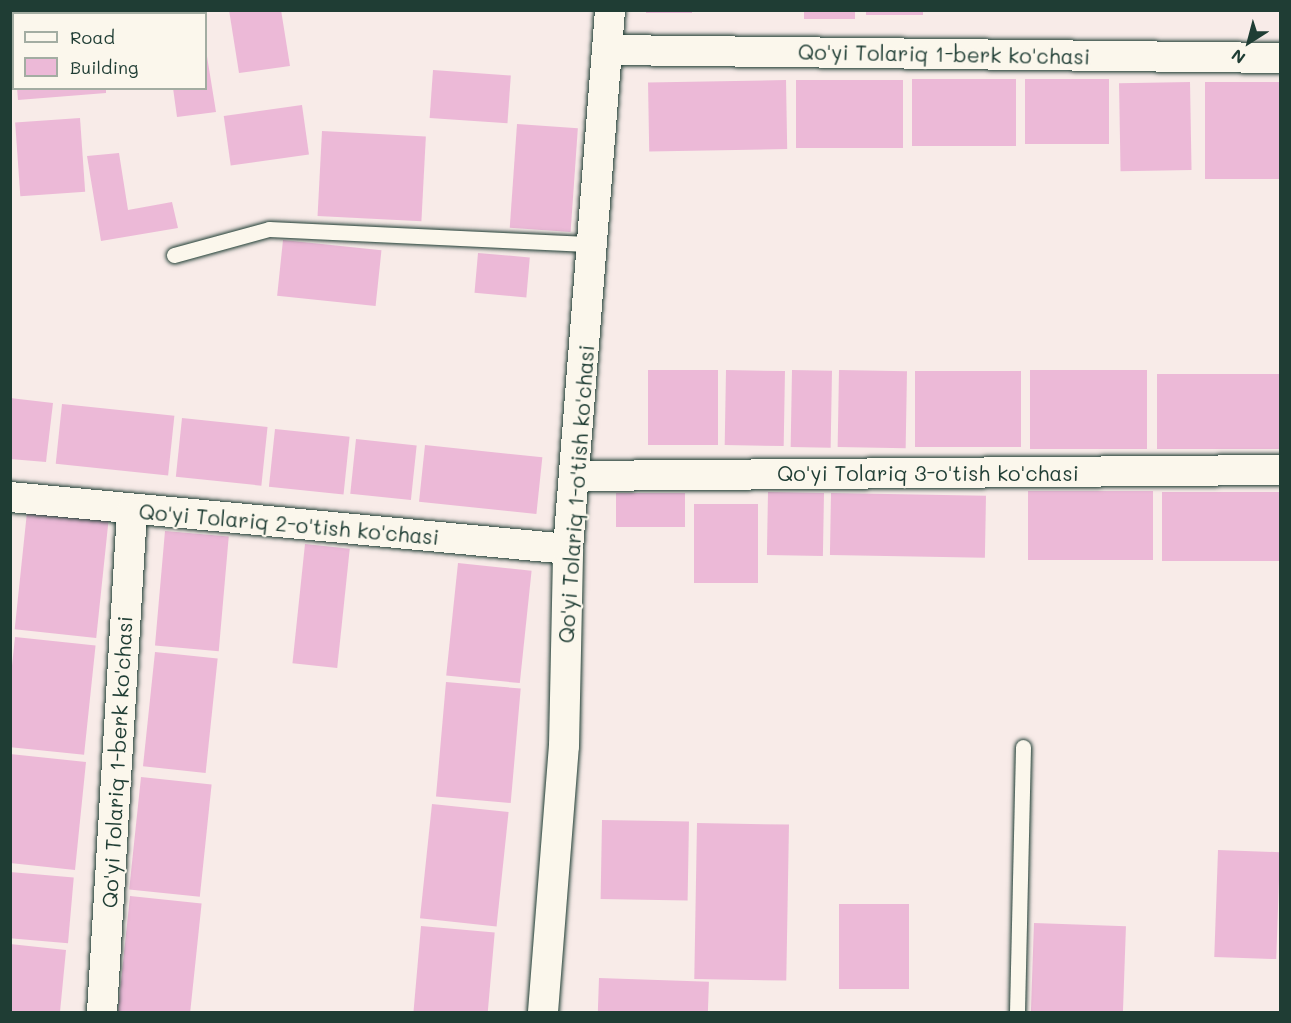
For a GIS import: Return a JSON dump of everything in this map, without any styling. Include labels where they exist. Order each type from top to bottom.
[{"type":"street","name":"Qo'yi Tolariq 1-o'tish ko'chasi","points":[[543,1012],[564,746],[568,549],[576,476],[610,10]]},
{"type":"street","name":"Qo'yi Tolariq 1-berk ko'chasi","points":[[608,50],[1281,58]]},
{"type":"street","name":"Qo'yi Tolariq 3-o'tish ko'chasi","points":[[576,476],[1281,470]]},
{"type":"street","name":"Qo'yi Tolariq 2-o'tish ko'chasi","points":[[10,497],[132,511],[568,549]]},
{"type":"street","name":"Qo'yi Tolariq 1-berk ko'chasi","points":[[102,1012],[132,511]]},
{"type":"lane","points":[[174,255],[269,229],[593,244]]},
{"type":"lane","points":[[1017,1012],[1023,747]]},
{"type":"building","points":[[229,10],[281,10],[290,66],[239,73]]},
{"type":"building","points":[[646,10],[692,10],[692,13],[646,13]]},
{"type":"building","points":[[804,10],[855,10],[855,19],[804,19]]},
{"type":"building","points":[[866,10],[923,10],[923,15],[866,15]]},
{"type":"building","points":[[207,56],[216,112],[177,117],[173,90],[207,90]]},
{"type":"building","points":[[433,70],[511,75],[507,123],[430,118]]},
{"type":"building","points":[[912,79],[1016,79],[1016,146],[912,146]]},
{"type":"building","points":[[1025,79],[1109,79],[1109,144],[1025,144]]},
{"type":"building","points":[[786,80],[787,149],[649,151],[648,82]]},
{"type":"building","points":[[796,80],[903,80],[903,148],[796,148]]},
{"type":"building","points":[[1190,82],[1192,170],[1121,171],[1119,83]]},
{"type":"building","points":[[1205,82],[1280,82],[1280,179],[1205,179]]},
{"type":"building","points":[[17,90],[106,90],[106,93],[18,100]]},
{"type":"building","points":[[302,105],[309,155],[231,166],[224,116]]},
{"type":"building","points":[[80,118],[85,192],[20,196],[15,123]]},
{"type":"building","points":[[517,124],[578,128],[571,232],[510,228]]},
{"type":"building","points":[[322,131],[426,136],[421,221],[318,216]]},
{"type":"building","points":[[119,153],[128,210],[172,202],[178,228],[101,241],[87,156]]},
{"type":"building","points":[[283,240],[381,250],[376,306],[277,296]]},
{"type":"building","points":[[478,253],[530,258],[526,297],[475,293]]},
{"type":"building","points":[[648,370],[718,370],[718,445],[648,445]]},
{"type":"building","points":[[726,370],[785,371],[784,446],[725,445]]},
{"type":"building","points":[[792,370],[832,371],[831,448],[791,447]]},
{"type":"building","points":[[839,370],[907,371],[906,448],[838,447]]},
{"type":"building","points":[[1030,370],[1147,370],[1147,449],[1030,449]]},
{"type":"building","points":[[915,371],[1021,371],[1021,447],[915,447]]},
{"type":"building","points":[[1157,374],[1280,374],[1280,449],[1157,449]]},
{"type":"building","points":[[10,398],[53,403],[46,462],[10,459]]},
{"type":"building","points":[[62,404],[174,416],[168,475],[56,464]]},
{"type":"building","points":[[182,418],[268,427],[261,486],[176,477]]},
{"type":"building","points":[[275,429],[350,437],[344,495],[269,487]]},
{"type":"building","points":[[356,439],[417,445],[411,500],[350,494]]},
{"type":"building","points":[[425,445],[542,457],[536,514],[419,502]]},
{"type":"building","points":[[1028,491],[1153,491],[1153,560],[1028,560]]},
{"type":"building","points":[[768,492],[824,493],[823,556],[767,555]]},
{"type":"building","points":[[1162,492],[1280,492],[1280,561],[1162,561]]},
{"type":"building","points":[[616,493],[685,493],[685,527],[616,527]]},
{"type":"building","points":[[831,493],[986,496],[985,558],[830,555]]},
{"type":"building","points":[[694,504],[758,504],[758,583],[694,583]]},
{"type":"building","points":[[27,512],[109,521],[96,638],[15,629]]},
{"type":"building","points":[[165,531],[229,537],[219,651],[155,646]]},
{"type":"building","points":[[305,544],[350,549],[337,668],[292,663]]},
{"type":"building","points":[[458,563],[532,571],[520,683],[446,675]]},
{"type":"building","points":[[15,637],[96,645],[84,755],[10,747],[10,685]]},
{"type":"building","points":[[155,652],[218,659],[206,773],[143,766]]},
{"type":"building","points":[[446,682],[521,689],[511,803],[436,797]]},
{"type":"building","points":[[10,754],[86,762],[75,870],[10,863]]},
{"type":"building","points":[[141,777],[212,784],[200,897],[129,889]]},
{"type":"building","points":[[432,804],[509,812],[497,926],[420,918]]},
{"type":"building","points":[[602,820],[689,822],[688,901],[601,899]]},
{"type":"building","points":[[697,823],[789,825],[786,981],[694,979]]},
{"type":"building","points":[[1218,850],[1280,852],[1276,959],[1214,957]]},
{"type":"building","points":[[10,872],[74,878],[68,943],[10,938]]},
{"type":"building","points":[[130,896],[202,904],[190,1012],[118,1012]]},
{"type":"building","points":[[839,904],[909,904],[909,989],[839,989]]},
{"type":"building","points":[[1034,923],[1126,926],[1123,1012],[1031,1012]]},
{"type":"building","points":[[421,926],[495,932],[488,1012],[414,1012]]},
{"type":"building","points":[[10,944],[66,950],[60,1012],[10,1012]]},
{"type":"building","points":[[599,978],[709,982],[708,1012],[598,1012]]}]
